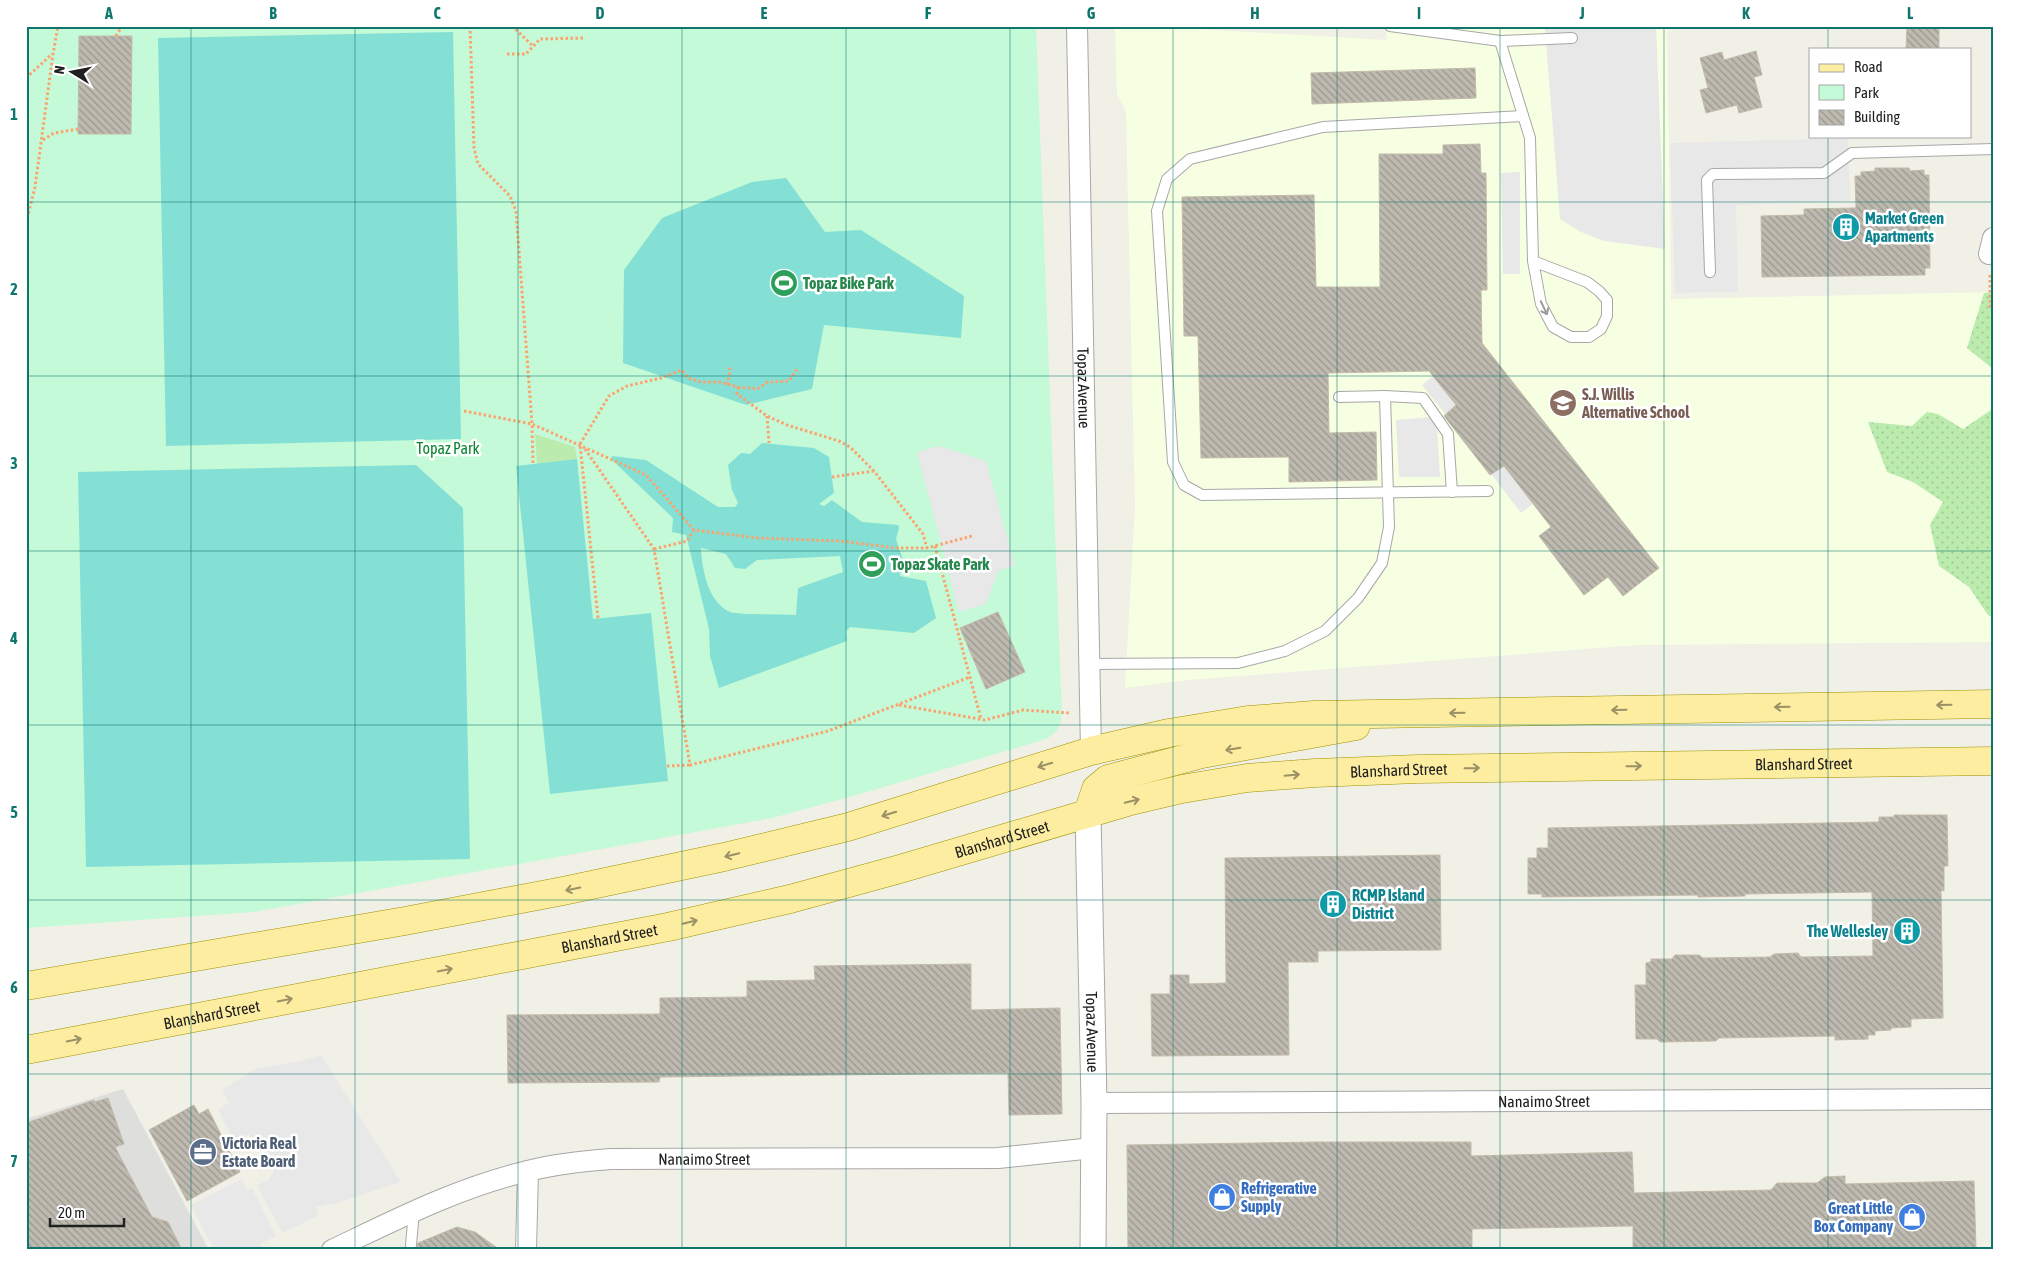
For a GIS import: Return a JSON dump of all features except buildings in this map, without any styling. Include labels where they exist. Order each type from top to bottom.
[{"type":"main road","points":[[26,986],[405,921],[563,891],[724,857],[848,827],[1091,751],[1169,733],[1248,720],[1314,715],[1993,704]]},
{"type":"main road","points":[[1088,813],[1096,789],[1108,779],[1202,754],[1306,737],[1419,713]]},
{"type":"main road","name":"Blanshard Street","points":[[26,1050],[668,926],[799,896],[900,869],[1088,813],[1182,789],[1247,778],[1418,769],[1993,761]]},
{"type":"street","name":"Topaz Avenue","points":[[1078,26],[1091,751]]},
{"type":"street","name":"Topaz Avenue","points":[[1088,813],[1094,1103],[1093,1250]]},
{"type":"street","name":"Nanaimo Street","points":[[1094,1103],[1993,1099]]},
{"type":"street","name":"Nanaimo Street","points":[[332,1250],[414,1211],[476,1186],[528,1171],[580,1162],[611,1159],[998,1158],[1093,1148]]},
{"type":"street","points":[[526,1250],[528,1171]]},
{"type":"lane","points":[[1390,26],[1500,41],[1572,38]]},
{"type":"lane","points":[[1500,41],[1530,138],[1533,261],[1541,304],[1554,327],[1571,337],[1589,337],[1601,329],[1608,316],[1607,300],[1599,291],[1587,282],[1533,261]]},
{"type":"lane","points":[[1488,492],[1202,495],[1184,486],[1173,462],[1157,211],[1167,179],[1190,159],[1323,127],[1523,116]]},
{"type":"lane","points":[[1710,272],[1707,180],[1713,174],[1824,173],[1852,153],[1993,149]]},
{"type":"lane","points":[[1090,664],[1238,664],[1285,650],[1326,631],[1358,598],[1382,563],[1389,527],[1385,396]]},
{"type":"lane","points":[[1339,397],[1385,396],[1423,398],[1448,434],[1452,492]]},
{"type":"lane","points":[[411,1245],[414,1211]]},
{"type":"path","points":[[26,223],[35,187],[58,26]]},
{"type":"path","points":[[116,36],[122,26]]},
{"type":"path","points":[[470,26],[474,148],[478,164],[510,196],[516,211],[532,424],[533,464]]},
{"type":"path","points":[[512,26],[533,46]]},
{"type":"path","points":[[507,54],[526,54],[540,39],[584,38]]},
{"type":"path","points":[[26,78],[53,54]]},
{"type":"path","points":[[42,141],[54,133],[78,129]]},
{"type":"path","points":[[1991,246],[1990,306],[1993,307]]},
{"type":"path","points":[[728,385],[730,366]]},
{"type":"path","points":[[598,618],[580,444],[609,396],[627,386],[661,378],[682,370],[688,378],[701,382],[720,382],[738,387],[757,389],[768,382],[788,381],[797,369]]},
{"type":"path","points":[[738,387],[737,394],[767,416],[788,425],[839,441],[850,447],[874,471],[923,534],[927,548]]},
{"type":"path","points":[[464,411],[532,424],[580,444],[654,549],[690,765]]},
{"type":"path","points":[[767,416],[769,443]]},
{"type":"path","points":[[585,449],[646,475],[694,530],[758,538],[840,541],[896,548],[927,548],[972,536]]},
{"type":"path","points":[[832,477],[874,471]]},
{"type":"path","points":[[654,549],[688,541],[694,530]]},
{"type":"path","points":[[935,546],[981,719]]},
{"type":"path","points":[[666,766],[690,765],[828,731],[970,677]]},
{"type":"path","points":[[897,704],[984,720],[1023,710],[1090,712]]},
{"type":"shaded area","name":"S.J. Willis Alternative School","points":[[1115,26],[1145,26],[1386,40],[1387,26],[1667,26],[1671,299],[1993,292],[1993,642],[1637,645],[1188,680],[1125,688],[1135,508],[1126,112],[1117,94]]},
{"type":"shaded area","points":[[1656,26],[1665,249],[1604,241],[1581,232],[1560,219],[1545,29]]},
{"type":"shaded area","points":[[453,32],[461,439],[166,446],[158,38]]},
{"type":"shaded area","points":[[1848,138],[1850,201],[1736,205],[1738,292],[1675,293],[1670,143]]},
{"type":"shaded area","points":[[1520,172],[1520,274],[1503,274],[1501,173]]},
{"type":"shaded area","name":"Topaz Bike Park","points":[[786,178],[825,232],[861,230],[964,296],[961,338],[824,325],[812,389],[746,405],[623,363],[624,270],[662,218],[752,182]]},
{"type":"shaded area","points":[[1433,376],[1456,406],[1446,415],[1422,385]]},
{"type":"shaded area","points":[[1431,417],[1437,427],[1440,477],[1399,477],[1396,420]]},
{"type":"shaded area","name":"Topaz Skate Park","points":[[762,443],[814,448],[829,457],[834,493],[819,504],[824,506],[832,500],[862,522],[898,525],[896,539],[903,560],[900,576],[926,581],[936,618],[914,633],[850,627],[846,631],[847,641],[719,688],[710,656],[709,629],[686,535],[672,532],[673,518],[611,459],[612,456],[646,460],[718,507],[735,507],[738,503],[732,490],[728,465],[741,453],[750,454]],"holes":[[[701,548],[726,554],[735,568],[745,569],[757,560],[840,556],[843,572],[798,588],[796,615],[735,613],[722,607],[711,593],[705,575]]]},
{"type":"shaded area","points":[[939,446],[986,461],[1015,566],[998,571],[986,604],[959,612],[917,452]]},
{"type":"shaded area","points":[[577,459],[593,619],[651,613],[668,781],[550,794],[516,466]]},
{"type":"shaded area","points":[[1503,464],[1533,504],[1521,513],[1491,474]]},
{"type":"shaded area","points":[[416,465],[463,508],[470,859],[86,867],[78,472]]},
{"type":"shaded area","points":[[321,1055],[401,1182],[340,1202],[316,1207],[318,1216],[282,1233],[257,1185],[269,1180],[278,1162],[249,1135],[233,1140],[218,1109],[229,1103],[222,1090],[255,1069],[301,1061]]},
{"type":"shaded area","points":[[123,1089],[209,1250],[26,1250],[26,1119]]},
{"type":"shaded area","points":[[242,1179],[247,1190],[252,1188],[276,1236],[260,1244],[263,1250],[214,1250],[191,1205]]},
{"type":"green space","name":"Topaz Park","points":[[26,26],[1036,26],[1062,715],[1056,731],[1043,740],[772,818],[254,912],[26,928]]},
{"type":"green space","points":[[1993,292],[1993,369],[1967,348],[1984,293]]},
{"type":"green space","points":[[1993,404],[1993,618],[1988,615],[1969,587],[1939,566],[1930,525],[1943,502],[1913,482],[1887,472],[1868,422],[1912,426],[1927,412],[1938,414],[1963,429],[1991,410]]},
{"type":"green space","points":[[535,434],[575,447],[577,459],[537,464]]},
{"type":"place","name":"Market Green Apartments","points":[[1846,227]]},
{"type":"place","name":"Topaz Bike Park","points":[[784,283]]},
{"type":"place","name":"S.J. Willis Alternative School","points":[[1563,403]]},
{"type":"place","name":"Topaz Skate Park","points":[[872,564]]},
{"type":"place","name":"RCMP Island District","points":[[1333,904]]},
{"type":"place","name":"The Wellesley","points":[[1907,931]]},
{"type":"place","name":"Victoria Real Estate Board","points":[[203,1152]]},
{"type":"place","name":"Refrigerative Supply","points":[[1222,1197]]},
{"type":"place","name":"Great Little Box Company","points":[[1912,1217]]}]
